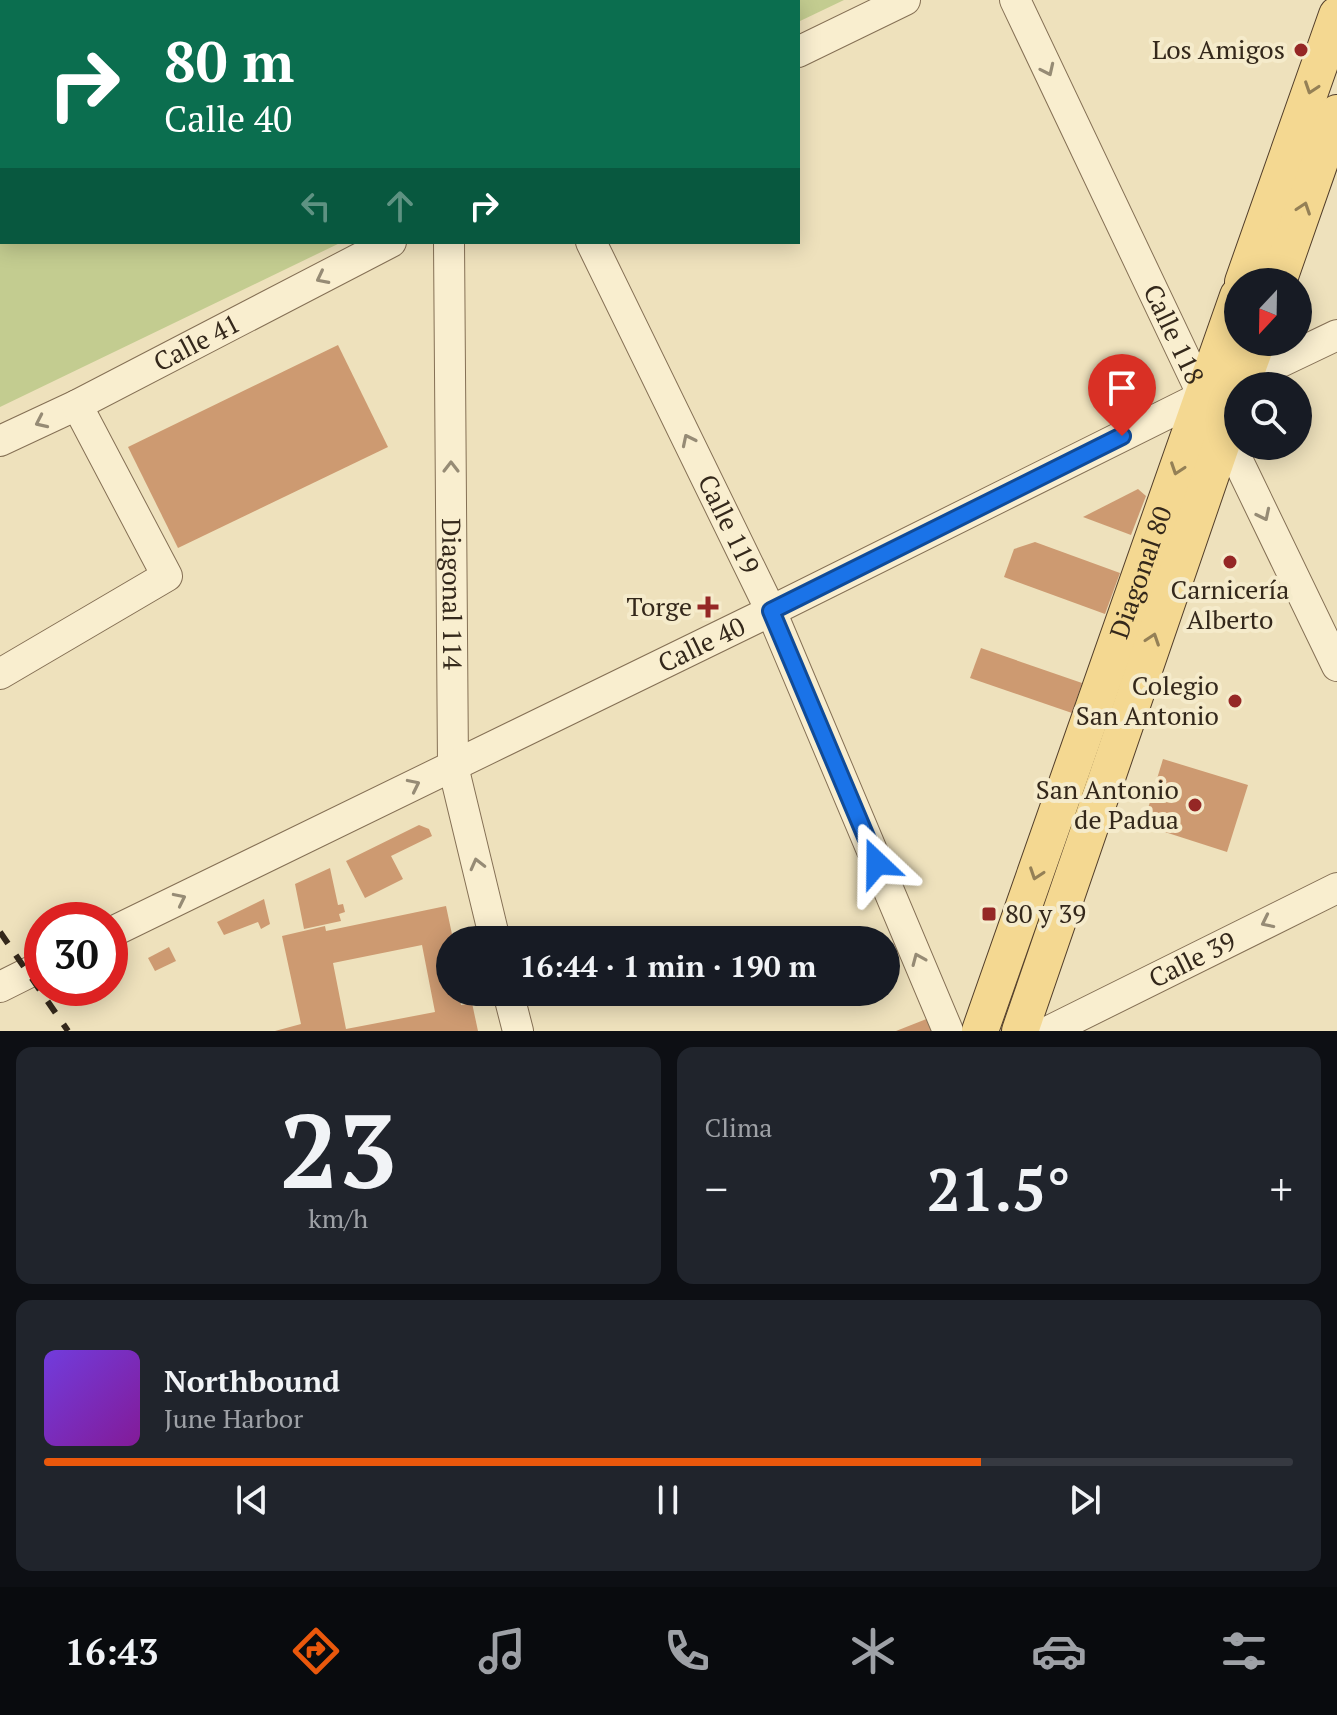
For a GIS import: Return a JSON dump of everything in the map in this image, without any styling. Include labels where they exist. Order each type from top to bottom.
[{"type":"main road","points":[[1248,268],[1337,15]]},
{"type":"main road","points":[[1283,268],[1337,113]]},
{"type":"main road","name":"Diagonal 80","points":[[980,1031],[1224,336]]},
{"type":"main road","name":"Diagonal 80","points":[[1020,1031],[1224,437]]},
{"type":"street","points":[[800,51],[905,0]]},
{"type":"street","name":"Calle 118","points":[[1015,0],[1203,396],[1224,432]]},
{"type":"street","name":"Calle 41","points":[[0,441],[77,405],[387,244]]},
{"type":"street","name":"Diagonal 114","points":[[449,244],[453,766],[492,926]]},
{"type":"street","name":"Calle 119","points":[[592,244],[771,611],[948,1031]]},
{"type":"street","name":"Calle 40","points":[[1269,372],[1337,335]]},
{"type":"street","name":"Calle 40","points":[[128,924],[771,611],[1203,396],[1224,391]]},
{"type":"street","points":[[0,674],[167,576],[77,405]]},
{"type":"street","name":"Calle 118","points":[[1238,460],[1337,666]]},
{"type":"street","name":"Calle 39","points":[[1049,1031],[1337,888]]},
{"type":"street","points":[[0,987],[24,975]]},
{"type":"street","points":[[512,1006],[518,1031]]},
{"type":"green space","points":[[800,0],[844,0],[800,21]]},
{"type":"green space","points":[[0,244],[338,244],[0,407]]},
{"type":"building","points":[[338,345],[388,447],[178,548],[128,447]]},
{"type":"building","points":[[1138,489],[1146,496],[1131,535],[1083,517]]},
{"type":"building","points":[[1035,542],[1120,573],[1105,614],[1004,577],[1014,549]]},
{"type":"building","points":[[981,648],[1082,683],[1072,713],[970,678]]},
{"type":"building","name":"San Antonio de Padua","points":[[1163,759],[1248,785],[1227,852],[1143,825]]},
{"type":"building","points":[[419,825],[429,829],[432,836],[391,856],[403,879],[365,898],[346,861]]},
{"type":"building","points":[[330,868],[338,905],[343,904],[345,912],[339,914],[341,921],[304,929],[295,884]]},
{"type":"building","points":[[264,899],[270,924],[261,929],[258,922],[224,935],[217,922]]},
{"type":"building","points":[[446,906],[450,926],[436,926],[436,1006],[473,1006],[478,1031],[275,1031],[301,1024],[282,936],[325,926],[326,931]],"holes":[[[422,945],[435,1012],[346,1029],[333,963]]]},
{"type":"building","points":[[169,947],[176,961],[155,971],[148,958]]},
{"type":"building","points":[[929,1018],[934,1031],[896,1031]]},
{"type":"railway","points":[[0,932],[68,1031]]},
{"type":"place","name":"Los Amigos","points":[[1301,50]]},
{"type":"place","name":"Carnicería Alberto","points":[[1230,562]]},
{"type":"place","name":"Torge","points":[[708,607]]},
{"type":"place","name":"Colegio San Antonio","points":[[1235,701]]},
{"type":"place","name":"San Antonio de Padua","points":[[1195,805]]},
{"type":"place","name":"80 y 39","points":[[989,914]]},
{"type":"route","points":[[877,863],[771,611],[1122,436]]}]
